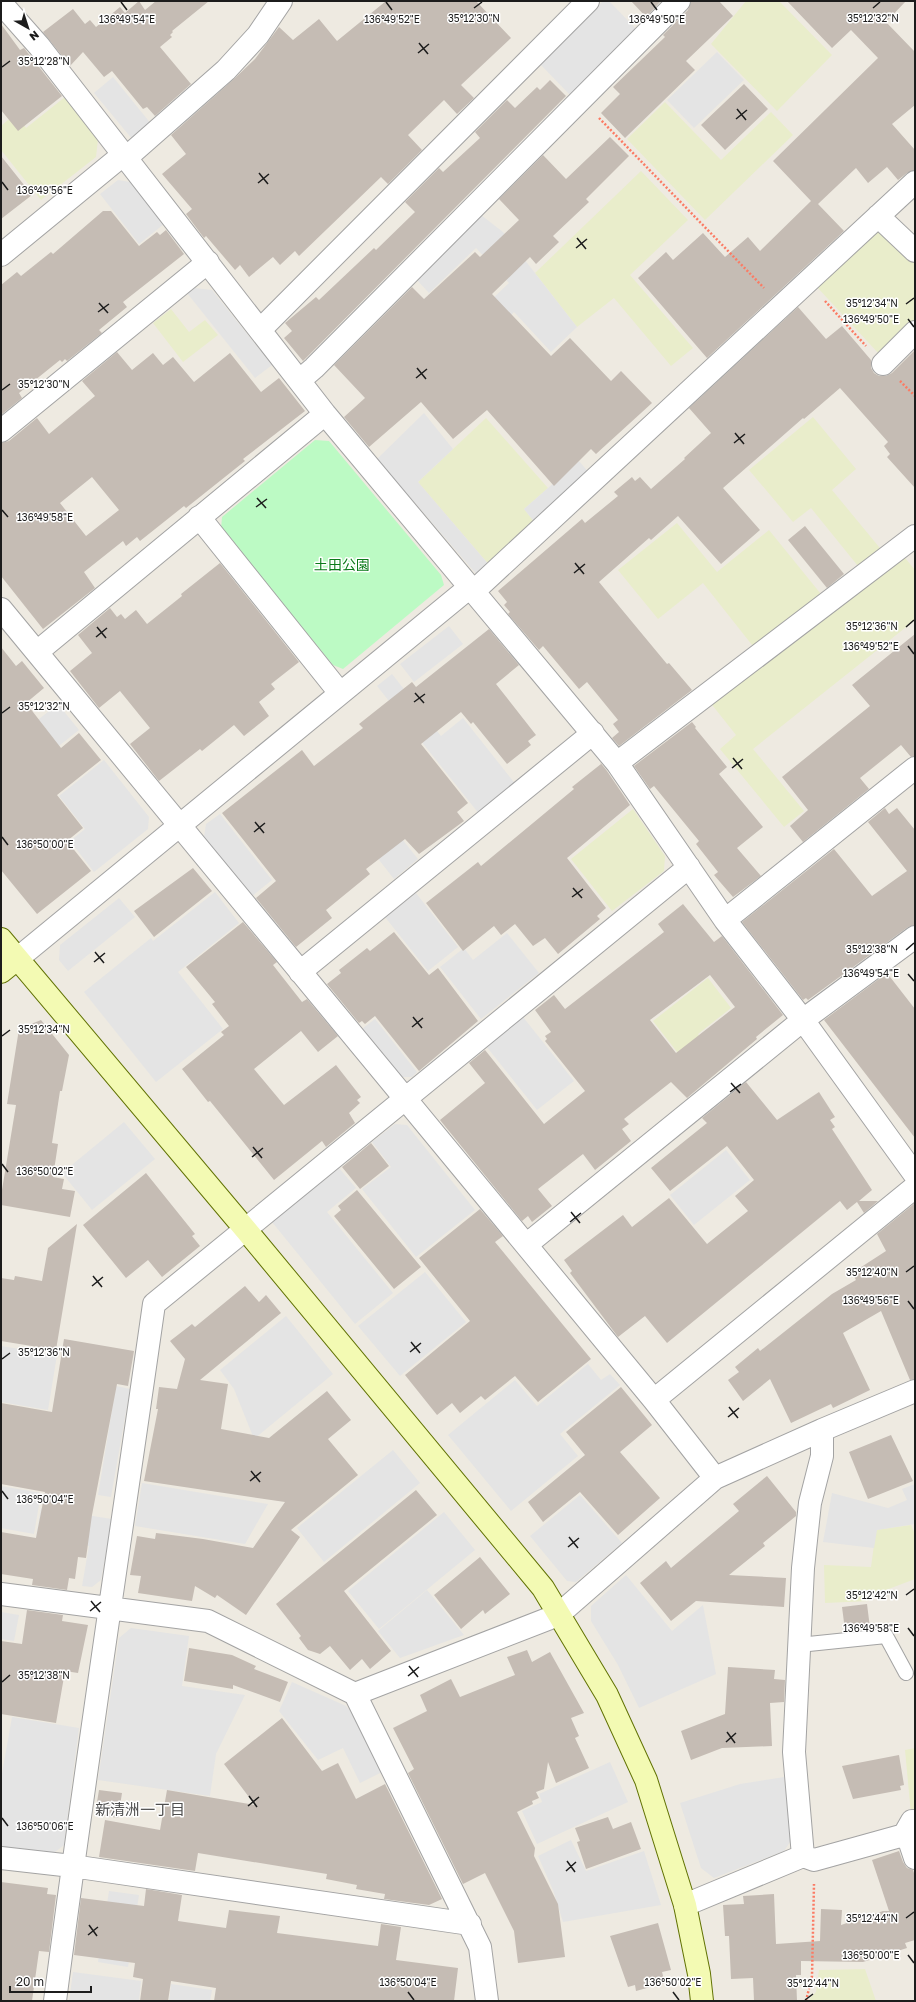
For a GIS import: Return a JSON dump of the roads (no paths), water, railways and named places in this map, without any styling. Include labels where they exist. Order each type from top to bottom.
[{"type":"street","points":[[261,329],[588,1]]},
{"type":"street","points":[[300,380],[314,368],[679,1]]},
{"type":"street","points":[[1,255],[125,156],[226,70],[258,35],[280,2]]},
{"type":"street","points":[[1,3],[39,46],[261,329],[325,414],[617,763],[725,920],[803,1020],[915,1175]]},
{"type":"street","points":[[9,966],[178,825],[340,693],[472,589],[915,182]]},
{"type":"street","points":[[878,216],[915,251]]},
{"type":"street","points":[[1,431],[208,262]]},
{"type":"street","points":[[883,364],[915,332]]},
{"type":"street","points":[[37,652],[325,414]]},
{"type":"street","points":[[199,517],[340,693]]},
{"type":"street","points":[[617,763],[915,536]]},
{"type":"street","points":[[1,609],[654,1400],[715,1478]]},
{"type":"street","points":[[300,972],[593,733]]},
{"type":"street","points":[[725,920],[915,768]]},
{"type":"street","points":[[55,2001],[72,1866],[111,1609],[154,1304],[246,1230],[404,1098],[689,867]]},
{"type":"street","points":[[526,1245],[803,1020],[915,937]]},
{"type":"street","points":[[1,939],[9,966],[246,1230],[543,1588],[607,1695],[646,1780],[685,1905],[699,1974],[702,2001]]},
{"type":"street","points":[[654,1400],[915,1187]]},
{"type":"street","points":[[355,1694],[558,1615],[715,1478],[822,1430],[915,1391]]},
{"type":"street","points":[[809,1858],[794,1752],[803,1568],[809,1510],[822,1456],[822,1430]]},
{"type":"street","points":[[1,1594],[208,1621],[355,1694],[470,1924],[480,1947],[487,2001]]},
{"type":"street","points":[[685,1905],[809,1858],[909,1828],[910,1843],[915,1858]]},
{"type":"street","points":[[1,1858],[72,1866],[470,1924]]},
{"type":"lane","points":[[800,1645],[886,1636],[906,1673]]},
{"type":"district","name":"新清洲一丁目","points":[[140,1810]]},
{"type":"park label","name":"土田公園","points":[[342,565]]}]
